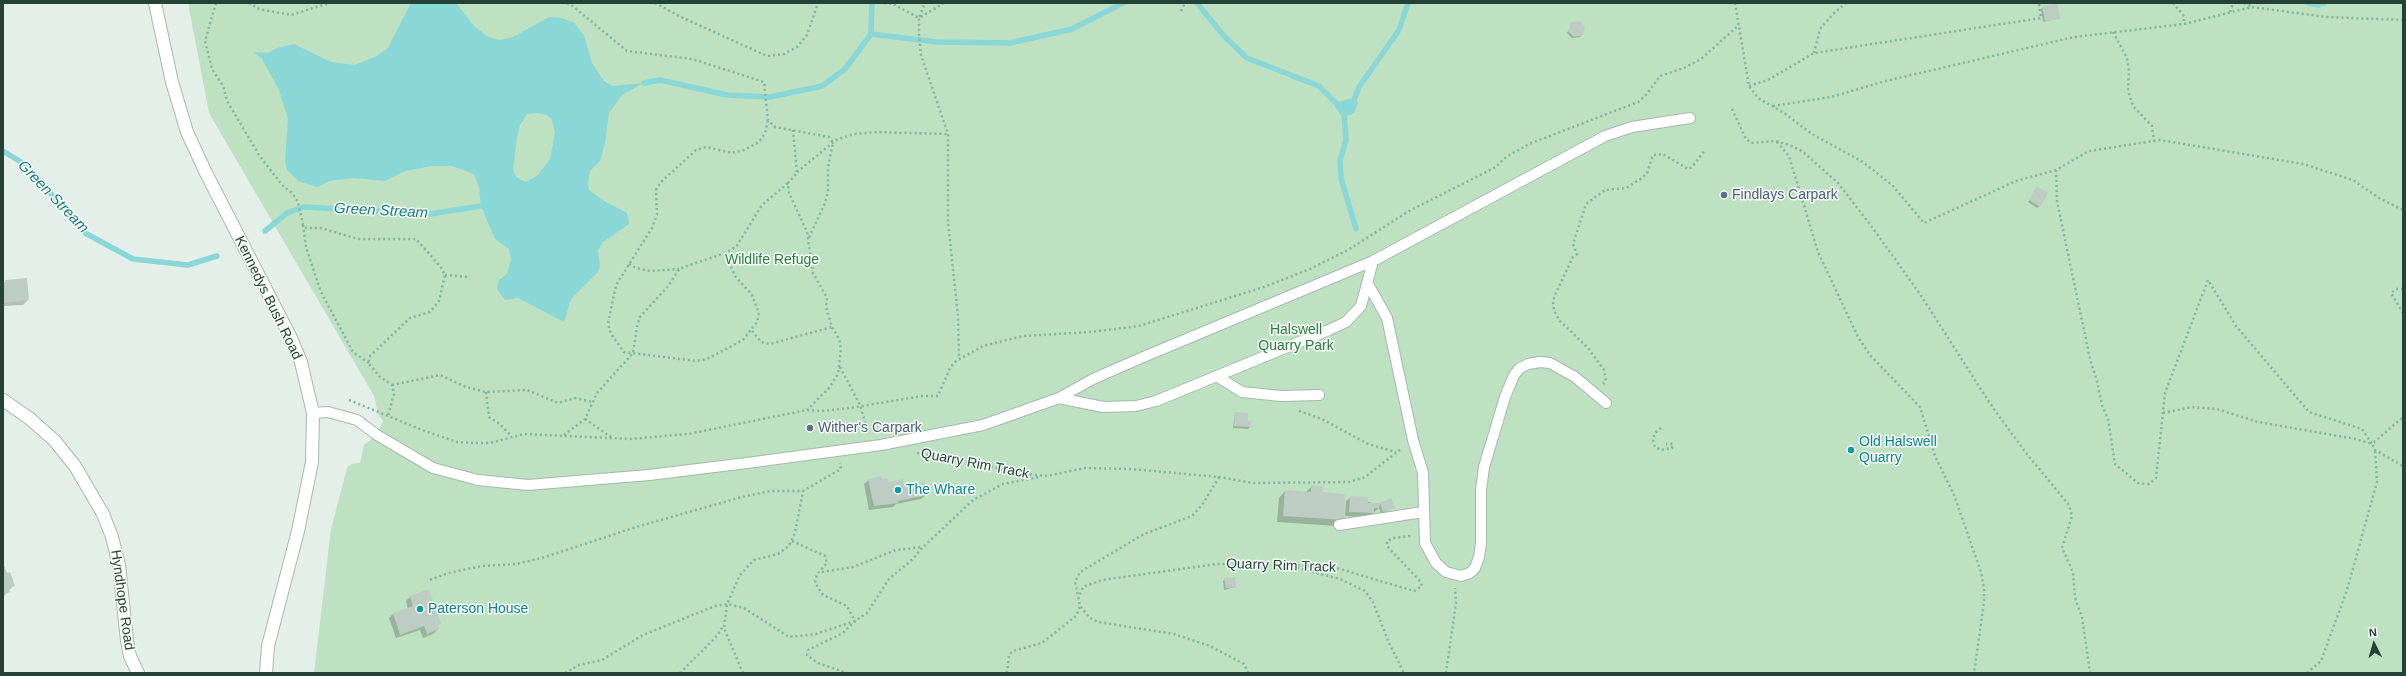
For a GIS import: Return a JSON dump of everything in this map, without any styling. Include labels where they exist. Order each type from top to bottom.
[{"type":"street","name":"Kennedys Bush Road","points":[[155,3],[172,82],[187,132],[206,173],[291,338],[301,362],[313,413],[312,462],[298,531],[268,646],[266,673]]},
{"type":"street","name":"Hyndhope Road","points":[[3,400],[29,418],[54,440],[75,466],[103,514],[112,537],[119,565],[127,641],[130,656],[138,673]]},
{"type":"lane","points":[[313,413],[328,412],[357,420],[377,435],[433,468],[478,480],[504,483],[566,483],[838,451],[881,445],[996,422],[1059,398],[1127,364],[1373,260],[1605,136],[1632,127],[1690,118]]},
{"type":"lane","points":[[1059,398],[1096,407],[1136,406],[1156,401],[1218,377],[1346,322],[1362,306],[1373,260]]},
{"type":"lane","points":[[1368,284],[1387,318],[1413,440],[1423,474],[1424,535],[1430,553],[1436,563],[1446,572],[1454,575],[1470,573],[1475,568],[1479,557],[1481,543],[1481,490],[1484,467],[1497,422],[1514,375],[1528,364],[1550,363],[1562,368],[1606,403]]},
{"type":"lane","points":[[1218,377],[1242,392],[1281,396],[1319,395]]},
{"type":"lane","points":[[1340,526],[1423,512]]},
{"type":"path","points":[[216,3],[205,41],[212,69],[223,86],[227,101],[259,155],[282,184],[293,194],[298,202],[306,247],[321,292],[353,352],[369,364],[380,377],[392,385],[394,394],[388,416]]},
{"type":"path","points":[[249,3],[259,9],[291,15],[329,3]]},
{"type":"path","points":[[566,3],[574,7],[627,51],[710,64],[764,82],[768,120],[765,133],[759,142],[732,153],[706,147],[696,150],[682,165],[669,173],[656,190],[657,214],[652,228],[616,285],[608,324],[618,346],[624,352],[682,360],[708,359],[743,340],[752,331],[757,322],[759,313],[756,301],[735,276],[725,253]]},
{"type":"path","points":[[655,3],[681,17],[767,56],[784,54],[797,47],[807,35],[818,3]]},
{"type":"path","points":[[884,3],[892,4],[919,18]]},
{"type":"path","points":[[925,3],[919,18],[920,52],[948,134],[948,222],[958,316],[959,358]]},
{"type":"path","points":[[919,18],[944,3]]},
{"type":"path","points":[[1735,3],[1749,86],[1758,98],[1773,106],[1812,134],[1863,162],[1893,186],[1924,222],[2016,181],[2056,170],[2089,151],[2160,140],[2303,164],[2353,180],[2379,198],[2403,210]]},
{"type":"path","points":[[1814,53],[1820,29],[1833,14],[1846,3]]},
{"type":"path","points":[[1749,86],[1768,80],[1814,53],[2041,18],[2039,3]]},
{"type":"path","points":[[2173,3],[2184,16],[2184,24]]},
{"type":"path","points":[[2230,12],[2233,3]]},
{"type":"path","points":[[2244,3],[2252,7],[2326,17],[2403,20]]},
{"type":"path","points":[[1181,11],[1184,4]]},
{"type":"path","points":[[1773,106],[1831,97],[1947,66],[2074,37],[2184,24],[2252,7]]},
{"type":"path","points":[[349,400],[457,442],[490,443],[524,434],[630,439],[703,433],[765,417],[807,410],[821,411],[922,396],[934,397],[940,392],[950,368],[959,358],[983,346],[1006,339],[1139,326],[1264,287],[1310,269],[1348,250],[1409,211],[1496,167],[1506,157],[1529,144],[1638,102],[1647,94],[1660,76],[1684,68],[1701,59],[1739,25]]},
{"type":"path","points":[[2113,32],[2127,58],[2129,71],[2128,91],[2133,106],[2152,126],[2154,141]]},
{"type":"path","points":[[1732,109],[1746,139],[1751,143],[1776,141],[1802,151],[1838,183],[1872,227],[1920,294],[1989,402],[2026,453],[2069,505],[2072,516],[2062,548],[2073,572],[2075,598],[2082,617],[2090,673]]},
{"type":"path","points":[[768,120],[775,127],[829,137],[833,143],[828,168],[828,191],[808,240]]},
{"type":"path","points":[[793,130],[797,173]]},
{"type":"path","points":[[630,264],[636,268],[650,271],[678,269],[725,253],[736,247],[743,239],[762,205],[836,140],[854,134],[876,132],[948,134]]},
{"type":"path","points":[[1776,141],[1789,156],[1818,252],[1858,337],[1870,355],[1920,407],[1935,456],[1954,494],[1981,572],[1984,588],[1984,602],[1974,673]]},
{"type":"path","points":[[1591,390],[1600,388],[1606,381],[1604,370],[1588,348],[1560,321],[1554,311],[1555,295],[1573,257],[1577,254],[1573,244],[1586,204],[1605,190],[1626,188],[1642,178],[1647,173],[1653,154],[1662,154],[1688,169],[1692,167],[1705,150]]},
{"type":"path","points":[[2056,170],[2057,201],[2090,359],[2097,381],[2102,405],[2108,419],[2115,464],[2138,483],[2149,484],[2156,478],[2165,393],[2208,280],[2236,326],[2309,412],[2362,429],[2372,444],[2375,450],[2377,482],[2347,590],[2321,660],[2308,673]]},
{"type":"path","points":[[788,182],[789,193],[802,218],[814,273],[827,298],[826,307],[832,327],[840,339],[841,349],[840,367],[834,382],[807,410]]},
{"type":"path","points":[[303,225],[306,228],[321,228],[358,239],[416,239],[440,266],[445,274],[439,301],[430,312],[410,318],[369,357],[369,364]]},
{"type":"path","points":[[563,435],[585,419],[597,392],[633,353],[636,327],[640,317],[670,286],[678,269]]},
{"type":"path","points":[[445,274],[470,277]]},
{"type":"path","points":[[2403,289],[2396,289],[2391,293],[2403,313]]},
{"type":"path","points":[[752,331],[761,342],[770,344],[832,327]]},
{"type":"path","points":[[840,367],[860,405],[866,431],[881,445]]},
{"type":"path","points":[[392,385],[440,375],[466,387],[486,392],[527,390],[558,403],[575,398],[592,402]]},
{"type":"path","points":[[486,392],[489,417],[500,424],[512,436]]},
{"type":"path","points":[[2163,413],[2192,407],[2217,409],[2258,422],[2356,439],[2372,444]]},
{"type":"path","points":[[1295,409],[1322,419],[1368,444],[1396,452]]},
{"type":"path","points":[[2372,444],[2403,417]]},
{"type":"path","points":[[585,419],[613,438]]},
{"type":"path","points":[[1660,428],[1655,433],[1653,440],[1655,447],[1661,450],[1672,448],[1673,444],[1666,444]]},
{"type":"path","name":"Quarry Rim Track","points":[[910,452],[1034,475],[1047,476],[1085,468],[1132,469],[1219,477],[1252,483],[1350,482],[1365,477],[1413,440]]},
{"type":"path","points":[[2375,450],[2403,466]]},
{"type":"path","points":[[430,580],[448,573],[482,566],[517,564],[545,558],[642,525],[742,497],[770,491],[803,491],[841,469],[838,451]]},
{"type":"path","points":[[847,673],[818,663],[810,658],[806,653],[808,650],[843,633],[855,621],[867,613],[889,579],[914,558],[924,546],[973,500],[1003,484],[1047,476]]},
{"type":"path","points":[[1219,477],[1202,505],[1192,516],[1144,534],[1080,572],[1075,582],[1080,606],[1090,618],[1098,622],[1174,634],[1210,646],[1244,664],[1248,673]]},
{"type":"path","points":[[680,673],[717,636],[724,626],[727,604],[740,575],[754,560],[778,554],[789,546],[795,533],[803,491]]},
{"type":"path","name":"Quarry Rim Track","points":[[1078,599],[1083,587],[1102,580],[1172,571],[1201,565],[1338,567],[1414,591],[1422,586],[1420,581],[1387,546],[1388,541],[1424,535]]},
{"type":"path","points":[[792,541],[825,556],[827,563],[820,572],[815,583],[823,595],[847,606],[855,621]]},
{"type":"path","points":[[820,572],[853,566],[896,550],[924,546]]},
{"type":"path","points":[[1293,567],[1340,579],[1365,591],[1373,602],[1389,643],[1404,673]]},
{"type":"path","points":[[1446,673],[1456,603],[1454,575]]},
{"type":"path","points":[[565,673],[579,665],[602,660],[643,635],[715,606],[727,604],[744,608],[789,636],[816,634],[855,621]]},
{"type":"path","points":[[1007,673],[1009,655],[1013,651],[1042,643],[1076,616],[1080,606]]},
{"type":"path","points":[[724,626],[743,673]]},
{"type":"green space","name":"Halswell Quarry Park","points":[[188,3],[2403,3],[2403,673],[314,673],[331,529],[347,468],[351,464],[360,463],[364,445],[377,435],[383,421],[378,414],[374,396],[209,113]]},
{"type":"water","points":[[411,3],[456,3],[474,26],[488,37],[500,40],[513,37],[549,17],[562,18],[574,23],[584,35],[592,63],[604,81],[612,86],[644,83],[622,95],[609,113],[605,143],[600,161],[590,171],[588,182],[589,190],[604,201],[627,213],[629,224],[603,242],[598,250],[600,266],[598,272],[571,299],[564,322],[518,298],[505,300],[497,289],[499,280],[507,274],[511,260],[509,249],[495,239],[481,206],[479,187],[474,174],[452,166],[432,166],[405,171],[385,181],[354,178],[329,181],[318,187],[300,182],[287,170],[285,161],[288,119],[279,90],[262,59],[254,52],[268,53],[277,48],[294,44],[331,62],[355,65],[377,56],[388,48]],"holes":[[[538,113],[547,115],[552,120],[555,133],[550,159],[538,175],[526,182],[516,177],[513,169],[520,125],[527,114]]]},
{"type":"water","points":[[1347,99],[1356,100],[1358,103],[1354,113],[1343,118],[1335,107],[1336,103]]},
{"type":"building","points":[[2057,3],[2060,19],[2045,21],[2042,6]]},
{"type":"building","points":[[1580,21],[1585,27],[1583,35],[1574,37],[1568,31],[1571,22]]},
{"type":"building","points":[[2037,186],[2048,193],[2040,207],[2029,200]]},
{"type":"building","points":[[27,278],[29,300],[3,303],[3,284],[6,284],[5,280]]},
{"type":"building","points":[[1235,412],[1248,413],[1248,421],[1251,421],[1250,427],[1234,426]]},
{"type":"building","name":"The Whare","points":[[882,476],[882,479],[887,478],[888,482],[903,479],[904,486],[924,482],[927,495],[898,501],[898,503],[874,506],[868,479]]},
{"type":"building","points":[[1311,485],[1323,486],[1322,492],[1345,494],[1344,520],[1283,516],[1285,490],[1311,492]]},
{"type":"building","points":[[1350,496],[1368,497],[1368,503],[1380,503],[1379,508],[1374,508],[1374,513],[1349,512]]},
{"type":"building","points":[[1391,498],[1395,508],[1383,512],[1380,503]]},
{"type":"building","points":[[3,563],[7,573],[10,572],[15,586],[9,588],[10,592],[3,595]]},
{"type":"building","points":[[1235,577],[1236,587],[1226,588],[1224,578]]},
{"type":"building","name":"Paterson House","points":[[429,589],[441,624],[437,625],[439,629],[427,634],[424,626],[400,635],[393,613],[413,606],[410,596]]},
{"type":"waterway","points":[[872,3],[871,34],[937,42],[1010,43],[1072,29],[1123,3]]},
{"type":"waterway","points":[[1197,3],[1223,35],[1247,58],[1319,86],[1344,111],[1346,140],[1340,161],[1341,178],[1356,229]]},
{"type":"waterway","points":[[1352,105],[1359,87],[1399,30],[1408,3]]},
{"type":"waterway","points":[[2308,3],[2319,5],[2324,3]]},
{"type":"waterway","points":[[644,83],[660,80],[727,95],[770,97],[822,86],[845,69],[871,34]]},
{"type":"waterway","name":"Green Stream","points":[[3,151],[26,165],[85,233],[133,259],[188,265],[217,256]]},
{"type":"waterway","name":"Green Stream","points":[[265,231],[287,213],[304,207],[430,214],[481,206]]},
{"type":"place","name":"Findlays Carpark","points":[[1724,195]]},
{"type":"place","name":"Wither's Carpark","points":[[810,428]]},
{"type":"place","name":"Old Halswell Quarry","points":[[1851,450]]},
{"type":"place","name":"The Whare","points":[[898,490]]},
{"type":"place","name":"Paterson House","points":[[420,609]]},
{"type":"park label","name":"Wildlife Refuge","points":[[772,260]]}]
